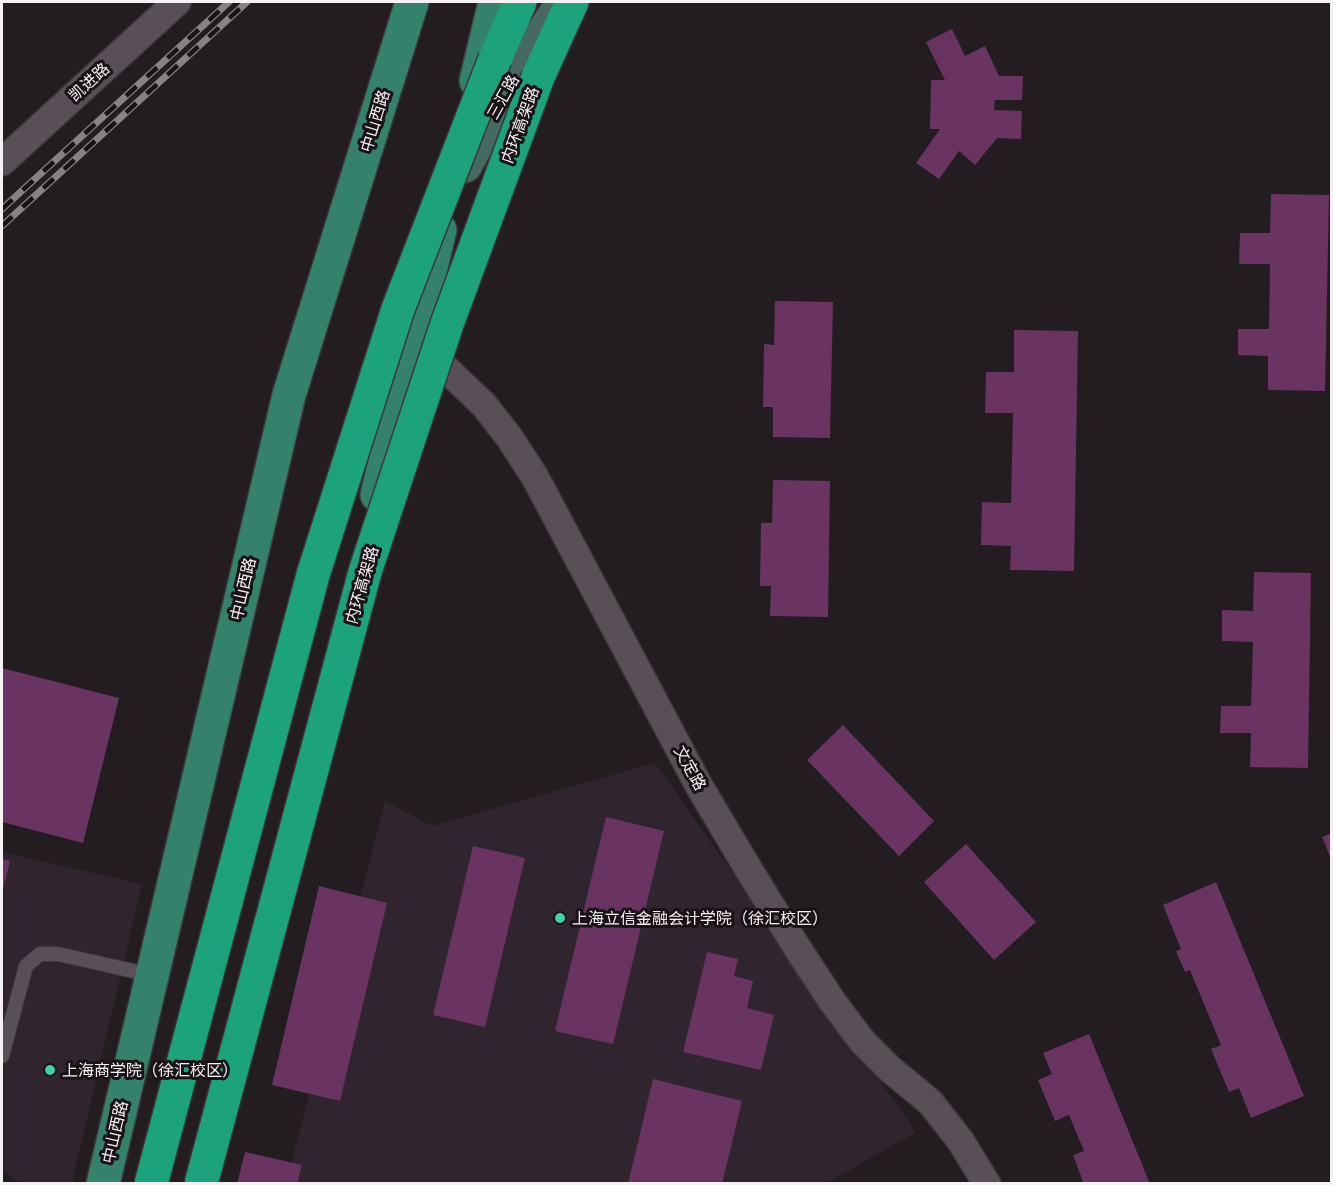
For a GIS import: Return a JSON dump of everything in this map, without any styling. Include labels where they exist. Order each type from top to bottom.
[{"type":"highway","points":[[152,1184],[313,575],[398,309],[495,59],[520,2]]},
{"type":"highway","name":"内环高架路","points":[[201,1184],[365,572],[447,324],[538,77],[572,2]]},
{"type":"main road","name":"中山西路","points":[[103,1184],[289,394],[412,2]]},
{"type":"main road","points":[[217,1184],[495,2]]},
{"type":"street","name":"凯进路","points":[[2,162],[177,2]]},
{"type":"street","name":"三汇路","points":[[448,196],[521,64],[564,2]]},
{"type":"street","name":"文定路","points":[[414,339],[484,405],[509,437],[535,477],[699,786],[832,1001],[862,1041],[890,1069],[930,1102],[960,1140],[987,1184]]},
{"type":"lane","points":[[2,1056],[26,966],[40,954],[58,954],[151,975]]},
{"type":"shaded area","name":"上海立信金融会计学院（徐汇校区）","points":[[655,763],[916,1132],[827,1183],[286,1184],[385,801],[432,826]]},
{"type":"shaded area","name":"上海商学院（徐汇校区）","points":[[2,852],[142,884],[72,1183],[21,1183],[2,1171]]},
{"type":"building","points":[[952,29],[965,56],[985,46],[999,76],[1023,76],[1022,100],[995,100],[994,110],[1022,111],[1021,139],[997,138],[975,165],[959,151],[939,179],[916,163],[940,129],[930,129],[931,80],[945,80],[926,42]]},
{"type":"building","points":[[1271,194],[1329,195],[1325,391],[1268,390],[1268,356],[1238,355],[1238,329],[1269,329],[1270,264],[1239,264],[1240,233],[1270,233]]},
{"type":"building","points":[[775,301],[833,302],[830,438],[773,437],[773,407],[763,407],[764,344],[774,345]]},
{"type":"building","points":[[1014,330],[1078,331],[1074,571],[1010,570],[1011,546],[981,545],[982,502],[1011,503],[1013,413],[985,413],[986,372],[1014,372]]},
{"type":"building","points":[[773,480],[830,481],[828,617],[770,616],[771,586],[760,586],[761,523],[772,523]]},
{"type":"building","points":[[1254,572],[1311,573],[1308,768],[1250,767],[1251,733],[1220,733],[1221,706],[1251,706],[1253,642],[1222,641],[1222,610],[1253,611]]},
{"type":"building","points":[[2,668],[119,698],[83,843],[2,822]]},
{"type":"building","points":[[843,725],[934,821],[899,856],[807,760]]},
{"type":"building","points":[[606,817],[664,831],[613,1044],[555,1031]]},
{"type":"building","points":[[1332,833],[1332,859],[1331,859],[1322,837]]},
{"type":"building","points":[[966,844],[1036,922],[994,960],[924,882]]},
{"type":"building","points":[[473,846],[525,858],[485,1027],[433,1015]]},
{"type":"building","points":[[2,859],[10,861],[2,893]]},
{"type":"building","points":[[1216,882],[1304,1096],[1251,1118],[1239,1088],[1229,1092],[1211,1049],[1221,1045],[1190,970],[1185,972],[1176,951],[1181,949],[1163,905]]},
{"type":"building","points":[[319,886],[387,903],[340,1101],[272,1085]]},
{"type":"building","points":[[707,952],[738,959],[734,976],[753,981],[747,1008],[774,1015],[761,1070],[683,1052]]},
{"type":"building","points":[[1089,1034],[1150,1184],[1084,1184],[1073,1155],[1084,1151],[1069,1115],[1055,1121],[1038,1080],[1052,1074],[1043,1053]]},
{"type":"building","points":[[653,1079],[742,1101],[722,1184],[628,1184]]},
{"type":"building","points":[[245,1152],[302,1165],[297,1184],[237,1184]]},
{"type":"railway","points":[[2,209],[229,2]]},
{"type":"railway","points":[[2,226],[247,2]]},
{"type":"place","name":"上海立信金融会计学院（徐汇校区）","points":[[560,918]]},
{"type":"place","name":"上海商学院（徐汇校区）","points":[[50,1070]]}]
